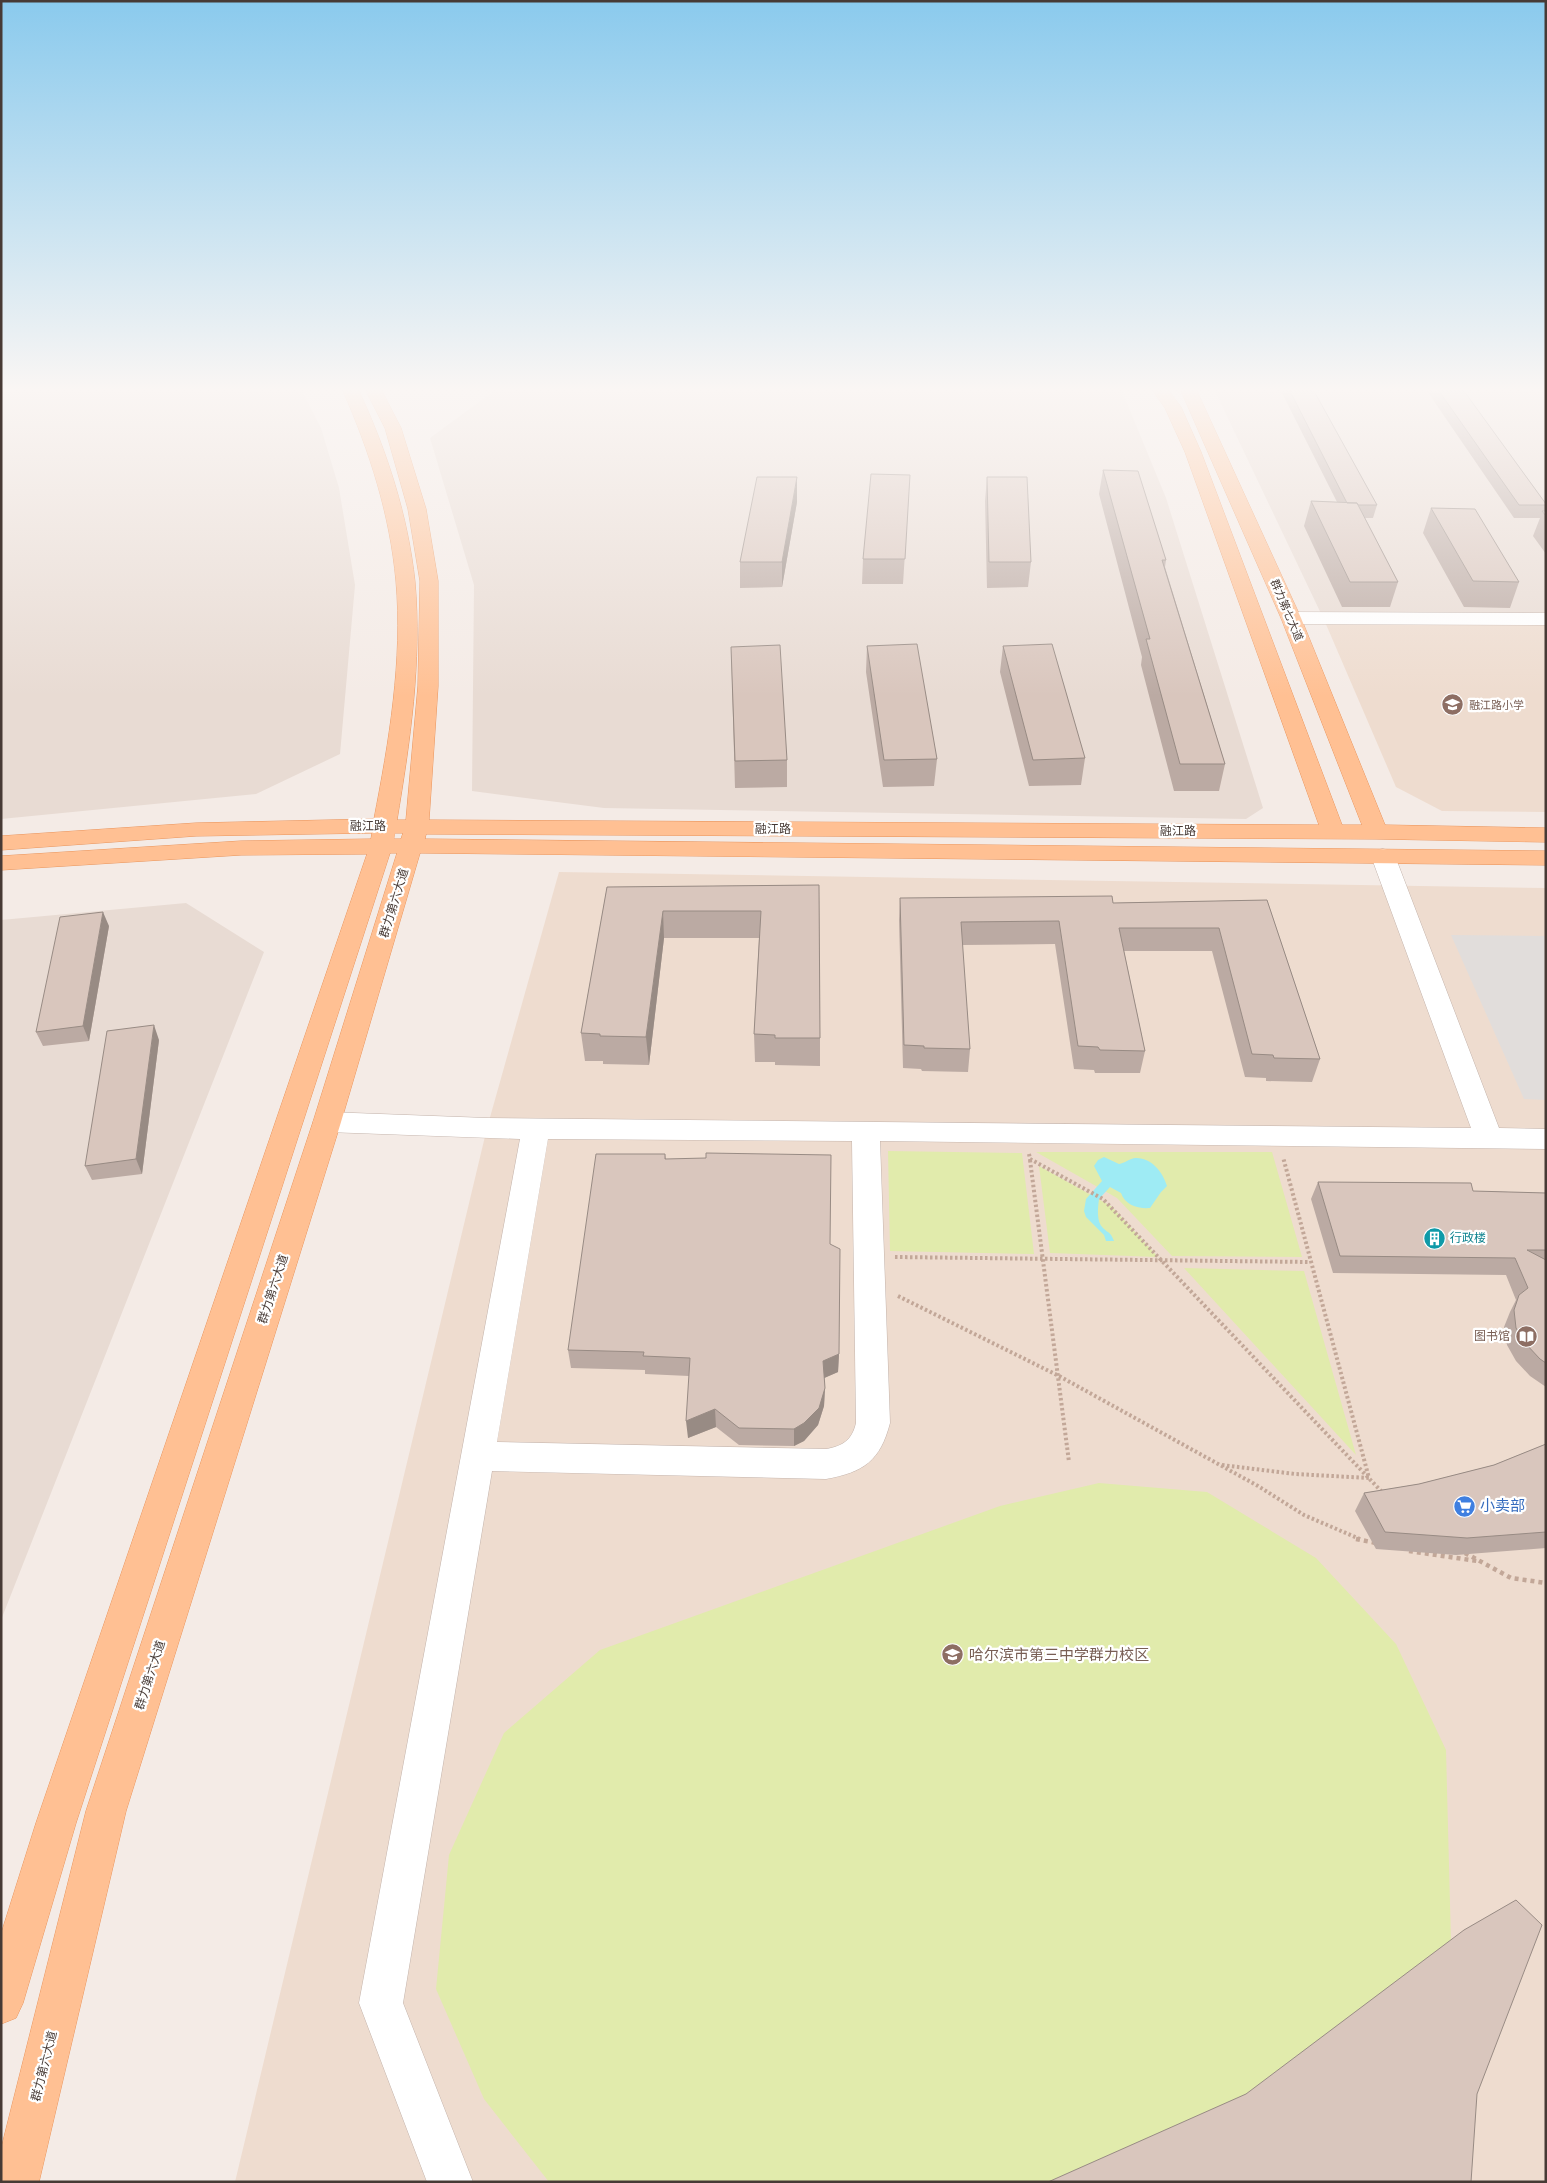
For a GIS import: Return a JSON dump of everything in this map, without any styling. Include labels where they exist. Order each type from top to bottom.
[{"type":"main road","points":[[1,2003],[56,1823],[383,836],[400,726],[405,674],[407,609],[401,552],[387,493]]},
{"type":"main road","name":"群力第六大道","points":[[16,2182],[106,1811],[327,1122],[414,836],[428,686],[429,581],[425,549],[412,493]]},
{"type":"main road","points":[[1207,493],[1334,832]]},
{"type":"main road","name":"群力第七大道","points":[[1235,493],[1291,618],[1379,844]]},
{"type":"main road","name":"融江路","points":[[1,843],[262,826],[383,836],[1334,832],[1379,844],[1546,858]]},
{"type":"main road","name":"融江路","points":[[414,836],[1379,844],[1546,835]]},
{"type":"main road","name":"融江路","points":[[1,863],[241,848],[383,836]]},
{"type":"lane","points":[[1291,618],[1546,619]]},
{"type":"lane","points":[[1379,844],[1489,1138]]},
{"type":"lane","points":[[327,1122],[536,1128],[1546,1139]]},
{"type":"lane","points":[[450,2182],[381,2003],[536,1128]]},
{"type":"lane","points":[[478,1456],[826,1464],[845,1461],[861,1451],[870,1438],[873,1423],[866,1131]]},
{"type":"path","points":[[1027,1132],[1069,1462]]},
{"type":"path","points":[[1277,1135],[1368,1478]]},
{"type":"path","points":[[1030,1159],[1103,1198],[1389,1498]]},
{"type":"path","points":[[870,1270],[1042,1258],[1310,1262]]},
{"type":"path","points":[[870,1270],[1258,1486],[1304,1515],[1356,1539],[1382,1545]]},
{"type":"path","points":[[1218,1464],[1319,1477],[1368,1478]]},
{"type":"path","points":[[1400,1549],[1480,1561]]},
{"type":"path","points":[[1458,1549],[1511,1578],[1546,1583]]},
{"type":"shaded area","points":[[1,493],[340,493],[355,585],[340,754],[256,794],[1,819]]},
{"type":"shaded area","points":[[446,493],[1164,493],[1263,808],[1246,819],[604,808],[472,791],[474,585]]},
{"type":"shaded area","points":[[1264,493],[1546,493],[1546,623],[1325,622]]},
{"type":"shaded area","name":"融江路小学","points":[[1325,622],[1546,623],[1546,812],[1442,811],[1396,787]]},
{"type":"shaded area","name":"哈尔滨市第三中学群力校区","points":[[559,872],[1546,888],[1546,2182],[235,2182],[487,1128]]},
{"type":"shaded area","points":[[186,903],[264,952],[1,1620],[1,920]]},
{"type":"shaded area","points":[[1451,935],[1546,936],[1546,1100],[1524,1099]]},
{"type":"green space","points":[[888,1151],[1022,1153],[1034,1254],[890,1251]]},
{"type":"green space","points":[[1036,1152],[1272,1152],[1302,1257],[1172,1256],[1117,1198]]},
{"type":"green space","points":[[1039,1166],[1111,1206],[1158,1257],[1050,1253]]},
{"type":"green space","points":[[1184,1268],[1304,1271],[1356,1455]]},
{"type":"green space","points":[[1099,1483],[1207,1492],[1316,1558],[1396,1644],[1446,1750],[1451,1942],[1236,2104],[1061,2182],[549,2182],[484,2099],[436,1989],[449,1855],[504,1733],[600,1650],[1000,1506]]},
{"type":"water","points":[[1104,1157],[1119,1164],[1135,1158],[1146,1160],[1156,1166],[1167,1186],[1150,1208],[1137,1207],[1129,1203],[1121,1193],[1110,1187],[1099,1199],[1098,1214],[1099,1222],[1114,1241],[1106,1241],[1104,1235],[1086,1217],[1084,1211],[1086,1199],[1102,1181],[1094,1166],[1098,1160]]},
{"type":"building","points":[[754,493],[794,493],[782,562],[740,562]]},
{"type":"building","points":[[869,493],[909,493],[905,559],[863,559]]},
{"type":"building","points":[[987,493],[1028,493],[1031,562],[989,562]]},
{"type":"building","points":[[1109,493],[1145,493],[1166,560],[1162,560],[1225,764],[1180,764],[1146,639],[1150,639]]},
{"type":"building","points":[[1342,493],[1370,493],[1377,505],[1358,505],[1357,503],[1347,503]]},
{"type":"building","points":[[1510,493],[1538,493],[1546,504],[1546,505],[1519,505]]},
{"type":"building","points":[[1311,501],[1357,503],[1398,582],[1350,582]]},
{"type":"building","points":[[1431,508],[1475,509],[1519,582],[1473,581]]},
{"type":"building","points":[[917,644],[937,759],[884,760],[867,646]]},
{"type":"building","points":[[1052,644],[1085,758],[1033,760],[1003,646]]},
{"type":"building","points":[[780,645],[787,760],[735,761],[731,647]]},
{"type":"building","points":[[819,885],[820,1038],[775,1038],[775,1035],[754,1034],[761,911],[663,911],[646,1037],[600,1036],[600,1034],[581,1033],[607,887]]},
{"type":"building","points":[[1112,896],[1113,903],[1267,900],[1320,1059],[1274,1058],[1273,1055],[1252,1054],[1219,928],[1119,928],[1145,1051],[1100,1050],[1098,1047],[1078,1046],[1059,921],[961,922],[970,1049],[924,1048],[924,1046],[904,1045],[900,898]]},
{"type":"building","points":[[103,912],[83,1026],[36,1032],[60,917]]},
{"type":"building","points":[[154,1025],[136,1159],[85,1166],[107,1031]]},
{"type":"building","points":[[706,1153],[831,1155],[830,1244],[840,1249],[839,1354],[823,1361],[825,1388],[819,1408],[804,1423],[794,1429],[739,1428],[715,1409],[686,1421],[690,1358],[643,1356],[644,1352],[568,1350],[596,1154],[665,1154],[665,1159],[706,1158]]},
{"type":"building","name":"行政楼","points":[[1318,1182],[1471,1183],[1473,1191],[1546,1193],[1546,1250],[1527,1250],[1546,1260],[1546,1363],[1526,1344],[1516,1328],[1514,1310],[1519,1295],[1528,1288],[1515,1258],[1340,1256]]},
{"type":"building","name":"小卖部","points":[[1546,1444],[1546,1532],[1467,1538],[1385,1532],[1364,1493],[1419,1484],[1494,1465]]},
{"type":"building","points":[[1516,1900],[1542,1925],[1477,2094],[1471,2182],[1048,2182],[1246,2094],[1464,1930]]},
{"type":"place","name":"融江路小学","points":[[1453,705]]},
{"type":"place","name":"行政楼","points":[[1434,1238]]},
{"type":"place","name":"图书馆","points":[[1526,1336]]},
{"type":"place","name":"小卖部","points":[[1464,1506]]},
{"type":"place","name":"哈尔滨市第三中学群力校区","points":[[953,1655]]}]
